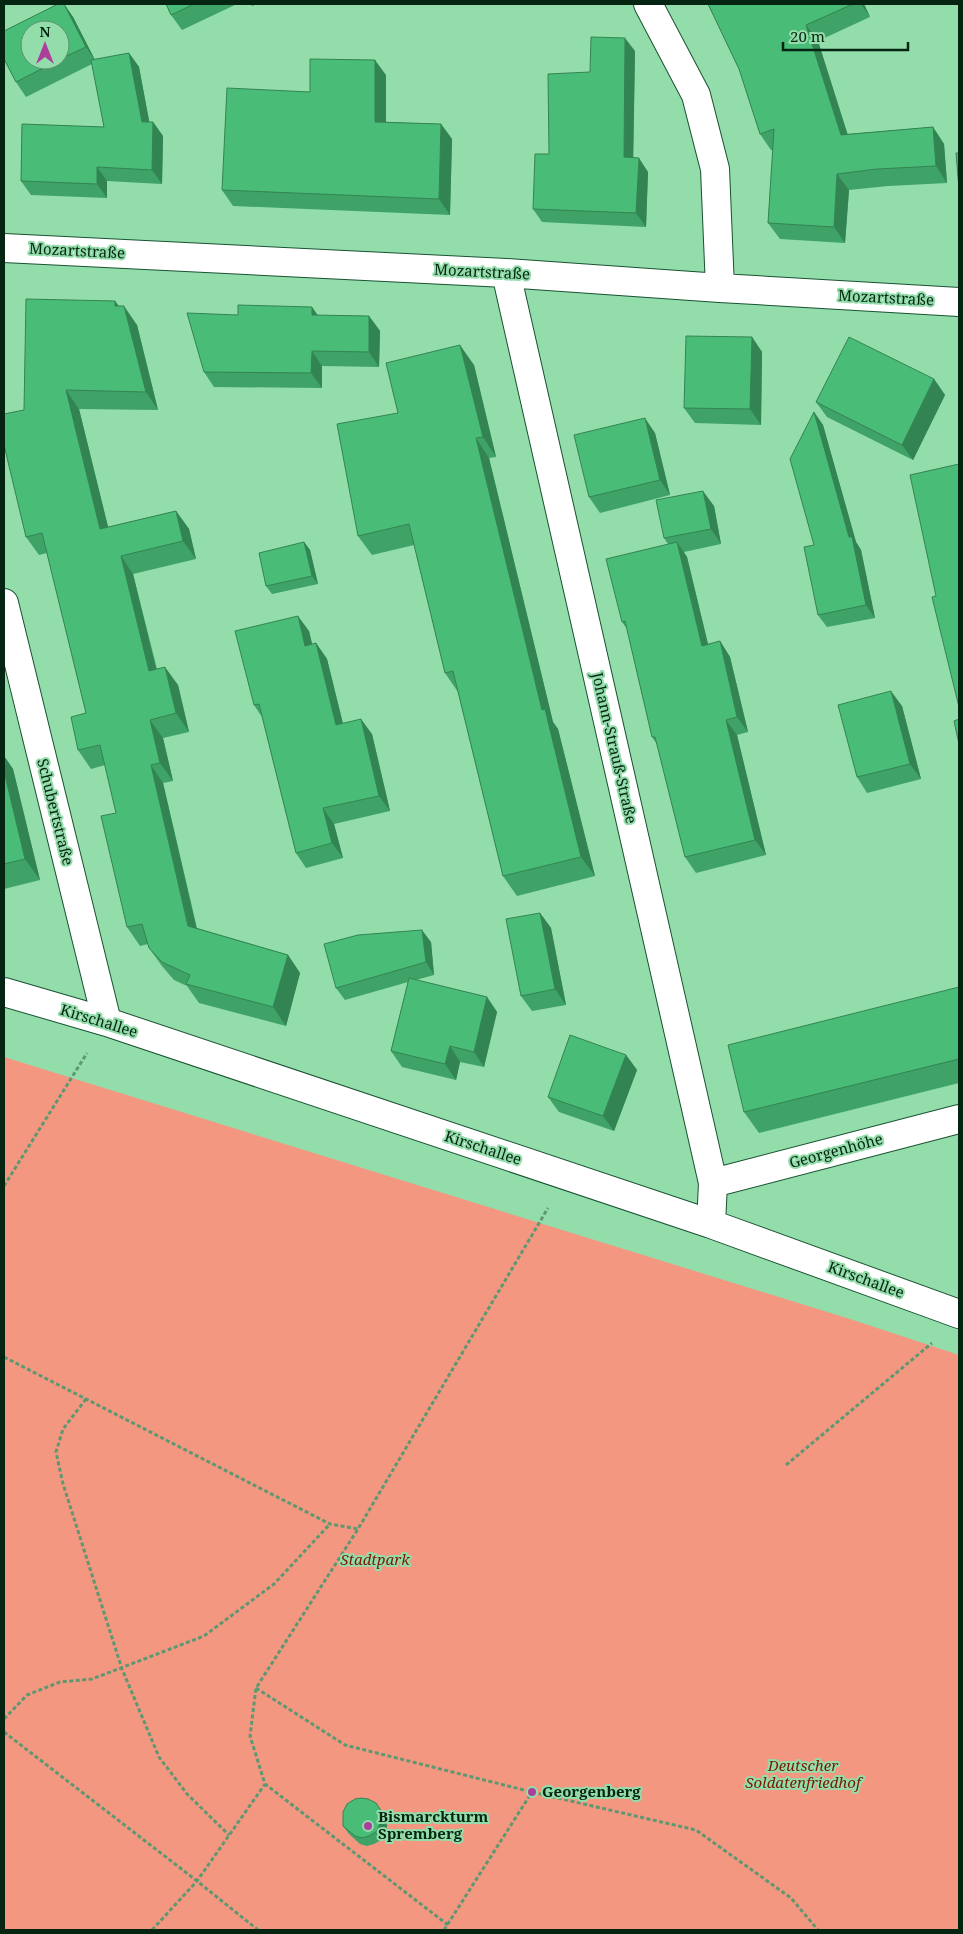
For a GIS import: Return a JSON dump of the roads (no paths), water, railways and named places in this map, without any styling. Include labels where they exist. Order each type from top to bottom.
[{"type":"street","points":[[648,4],[696,95],[715,169],[720,288]]},
{"type":"street","name":"Mozartstraße","points":[[4,248],[506,273],[959,302]]},
{"type":"street","name":"Johann-Strauß-Straße","points":[[506,273],[713,1183],[711,1224]]},
{"type":"street","name":"Schubertstraße","points":[[4,603],[107,1022]]},
{"type":"street","name":"Kirschallee","points":[[4,992],[107,1022],[711,1224],[959,1314]]},
{"type":"street","name":"Georgenhöhe","points":[[713,1183],[959,1119]]},
{"type":"place","name":"Georgenberg","points":[[532,1792]]},
{"type":"place","name":"Bismarckturm Spremberg","points":[[368,1826]]},
{"type":"park label","name":"Stadtpark","points":[[375,1560]]},
{"type":"park label","name":"Deutscher Soldatenfriedhof","points":[[803,1774]]}]
